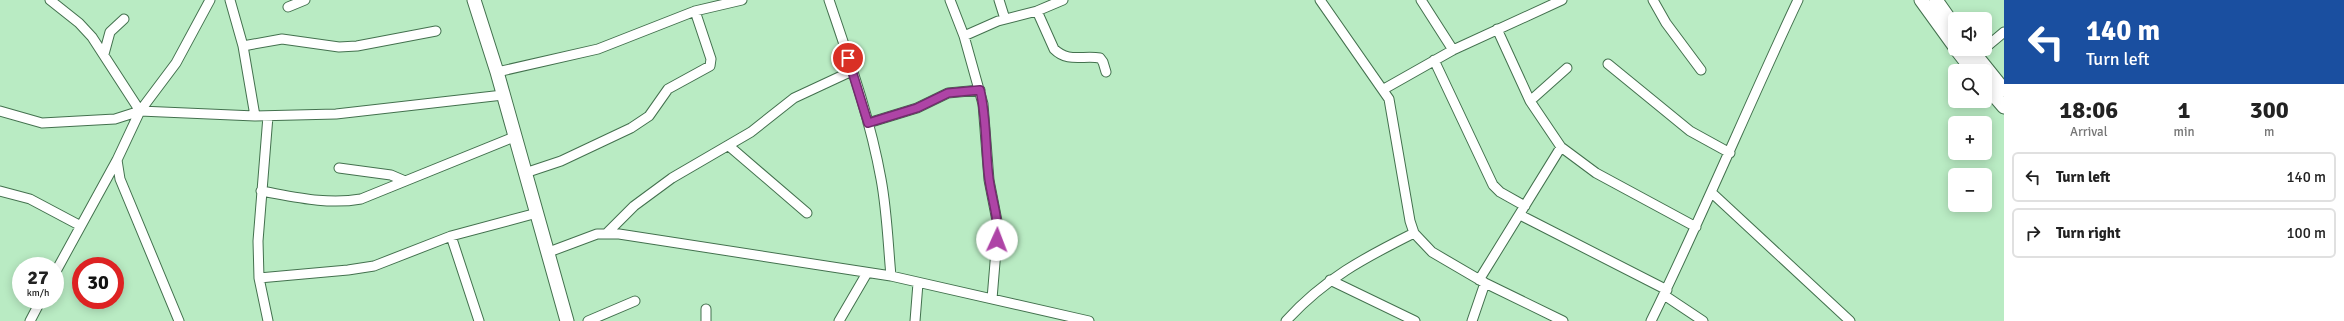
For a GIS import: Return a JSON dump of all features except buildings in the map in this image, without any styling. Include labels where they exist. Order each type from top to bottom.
[{"type":"street","points":[[50,0],[79,23],[104,54],[140,111]]},
{"type":"street","points":[[63,257],[79,225],[117,160],[140,111],[176,63],[210,0]]},
{"type":"street","points":[[230,0],[243,46],[256,116]]},
{"type":"street","points":[[288,7],[305,0]]},
{"type":"street","points":[[474,0],[497,72],[514,137],[549,252],[567,321]]},
{"type":"street","points":[[497,72],[598,49],[695,11],[708,3],[742,0]]},
{"type":"street","points":[[829,0],[868,123],[885,205],[890,276]]},
{"type":"street","points":[[950,0],[964,36],[983,104],[989,180],[998,226],[992,299]]},
{"type":"street","points":[[999,0],[1005,19]]},
{"type":"street","points":[[964,36],[1005,19],[1037,11],[1063,0]]},
{"type":"street","points":[[1320,0],[1384,89],[1392,110],[1410,221],[1414,233],[1432,252],[1482,282],[1563,321]]},
{"type":"street","points":[[1421,0],[1452,50]]},
{"type":"street","points":[[1384,89],[1452,50],[1497,29],[1545,3],[1562,0]]},
{"type":"street","points":[[1653,0],[1666,23],[1701,70]]},
{"type":"street","points":[[1651,321],[1712,193],[1762,75],[1798,0]]},
{"type":"street","points":[[1921,0],[1948,37]]},
{"type":"street","points":[[1936,0],[1948,17]]},
{"type":"street","points":[[525,173],[561,161],[631,128],[649,116],[668,89],[710,66],[711,59],[695,11]]},
{"type":"street","points":[[1037,11],[1054,49],[1071,58],[1100,58],[1106,72]]},
{"type":"street","points":[[104,54],[110,32],[124,20]]},
{"type":"street","points":[[1497,29],[1530,101],[1561,147],[1596,173],[1696,227]]},
{"type":"street","points":[[243,46],[282,39],[352,47],[436,31]]},
{"type":"street","points":[[1992,41],[2004,32]]},
{"type":"street","points":[[1983,56],[2004,90]]},
{"type":"street","points":[[1434,60],[1493,185],[1500,192],[1525,206]]},
{"type":"street","points":[[1608,64],[1690,131],[1730,153]]},
{"type":"street","points":[[1530,101],[1567,68]]},
{"type":"street","points":[[607,233],[630,209],[672,178],[751,132],[794,98],[852,70]]},
{"type":"street","points":[[868,123],[917,108],[948,93],[980,90]]},
{"type":"street","points":[[1992,94],[2004,107]]},
{"type":"street","points":[[0,111],[42,123],[115,119],[140,111],[256,116],[336,114],[503,96]]},
{"type":"street","points":[[268,116],[258,240],[259,278],[268,321]]},
{"type":"street","points":[[261,191],[320,202],[342,202],[361,199],[514,137]]},
{"type":"street","points":[[729,146],[807,213]]},
{"type":"street","points":[[1472,321],[1482,282],[1525,206],[1561,147]]},
{"type":"street","points":[[117,160],[120,179],[180,321]]},
{"type":"street","points":[[339,168],[391,175],[405,181]]},
{"type":"street","points":[[107,177],[120,179]]},
{"type":"street","points":[[0,191],[30,199],[79,225]]},
{"type":"street","points":[[1712,193],[1850,321]]},
{"type":"street","points":[[259,278],[348,270],[374,266],[451,236],[537,214]]},
{"type":"street","points":[[1520,215],[1665,293],[1703,321]]},
{"type":"street","points":[[549,252],[597,234],[607,233],[802,261],[867,274],[890,276],[992,299],[1065,318],[1089,321]]},
{"type":"street","points":[[1286,321],[1307,298],[1330,280],[1370,255],[1414,233]]},
{"type":"street","points":[[451,236],[479,321]]},
{"type":"street","points":[[839,321],[867,274]]},
{"type":"street","points":[[1330,280],[1415,321]]},
{"type":"street","points":[[915,321],[918,283]]},
{"type":"street","points":[[588,321],[635,301]]},
{"type":"street","points":[[30,321],[36,309]]},
{"type":"street","points":[[706,309],[706,321]]},
{"type":"route","points":[[848,58],[868,123],[917,108],[948,93],[980,90],[983,104],[989,180],[997,215],[997,240]]}]
